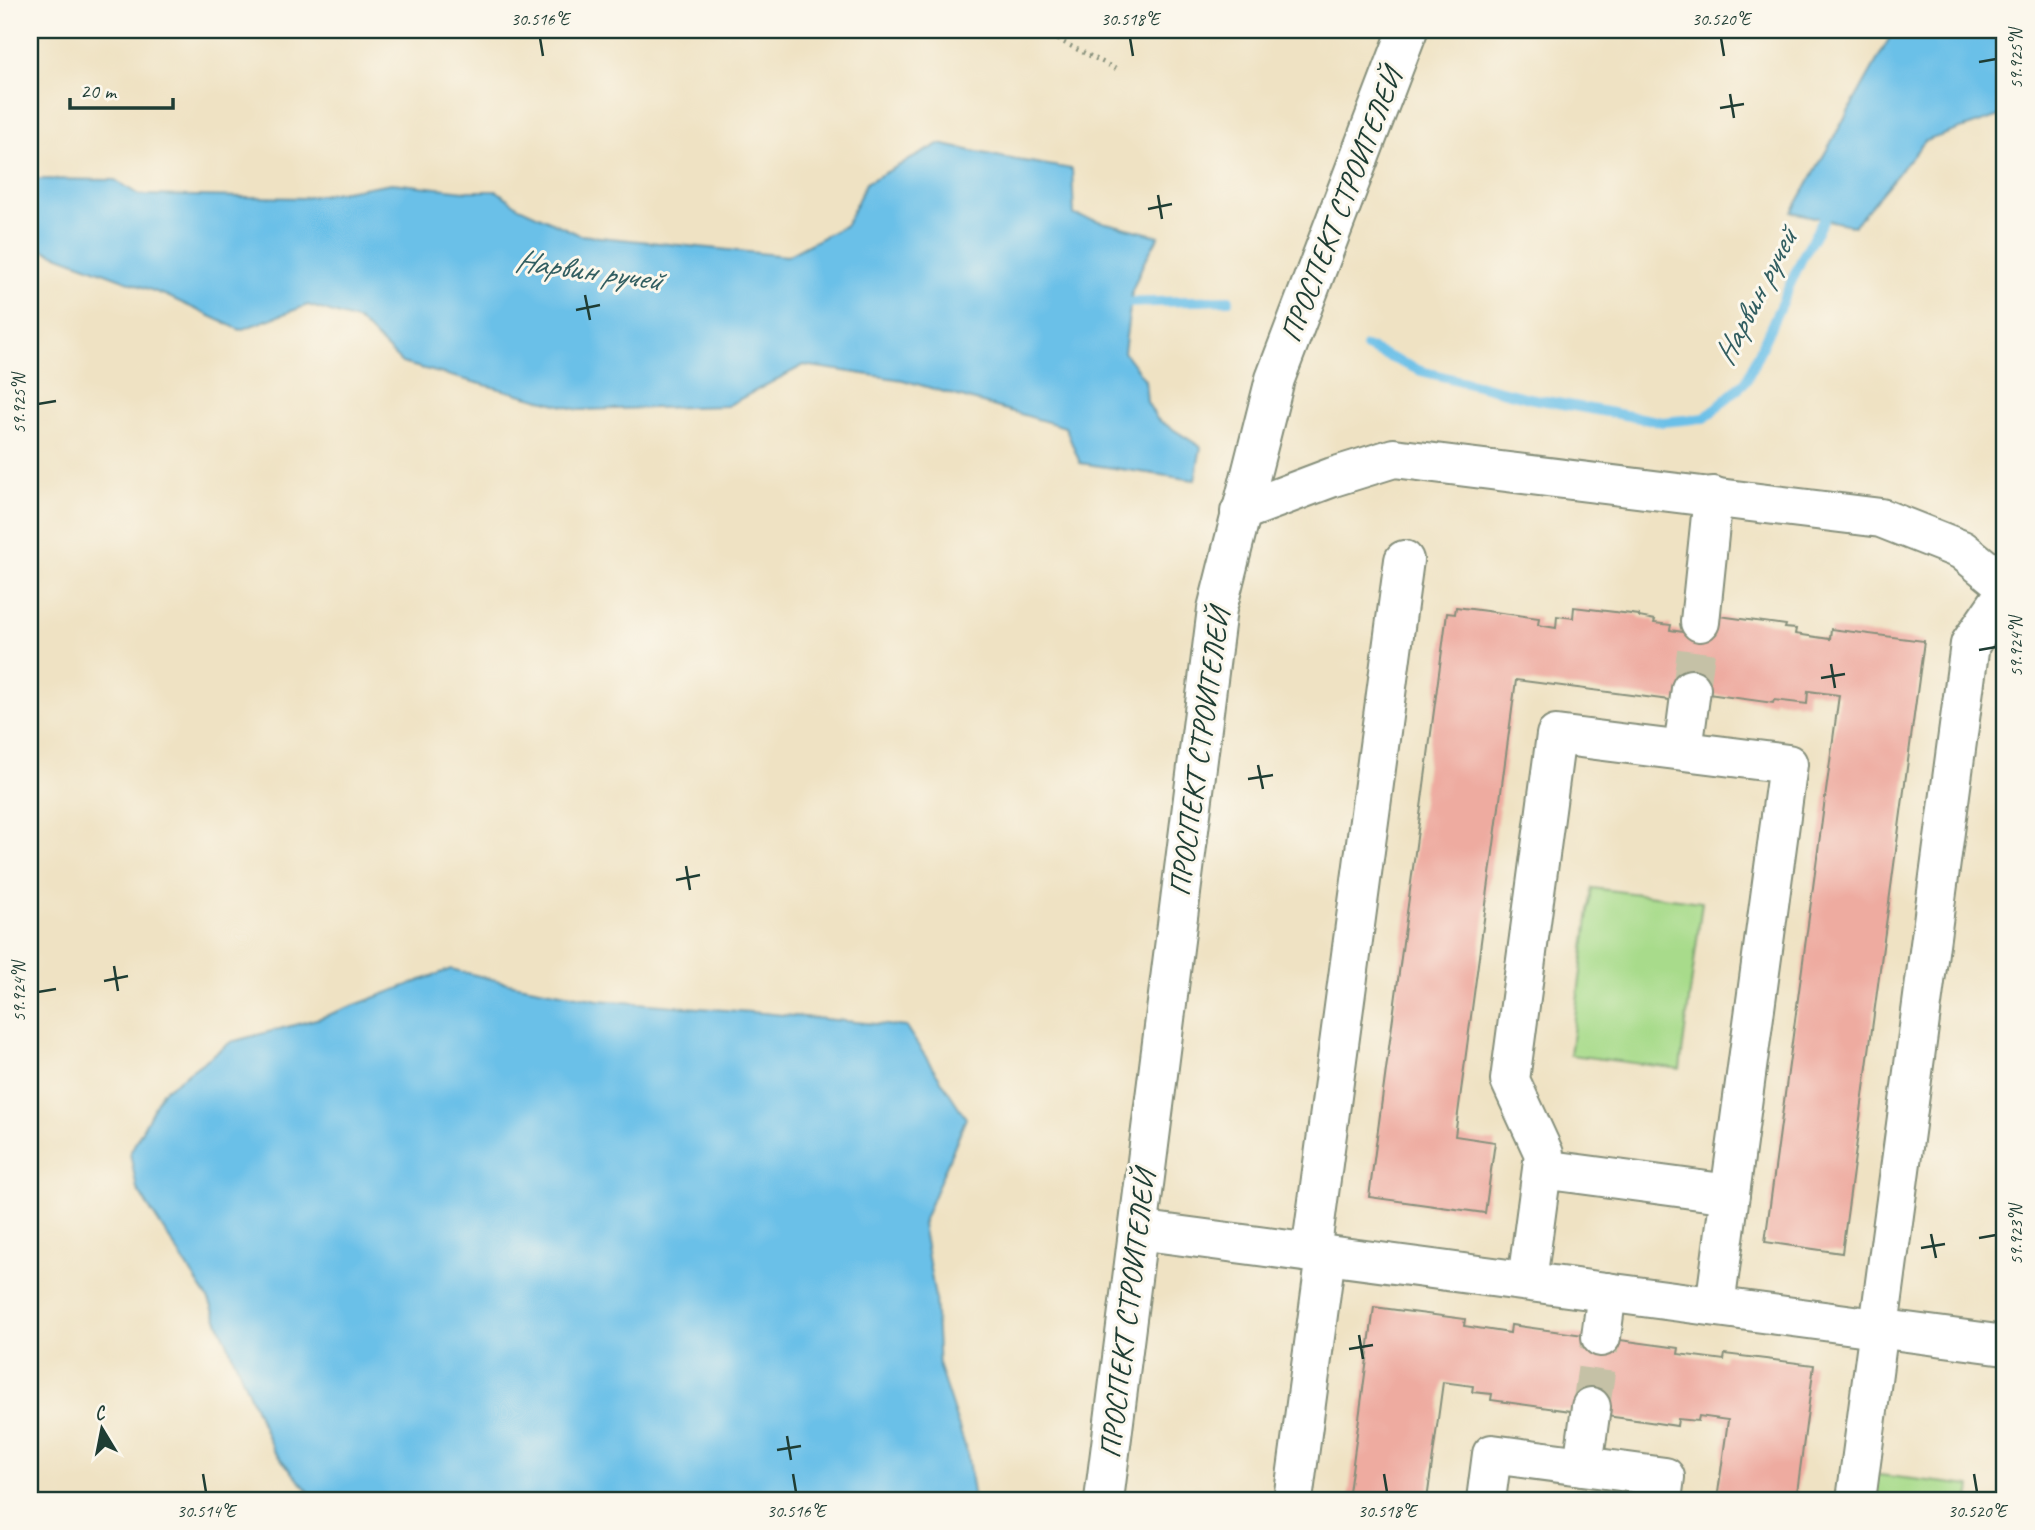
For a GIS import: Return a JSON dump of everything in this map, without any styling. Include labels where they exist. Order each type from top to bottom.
[{"type":"street","name":"ПРОСПЕКТ СТРОИТЕЛЕЙ","points":[[1104,1500],[1217,608],[1275,379],[1408,30]]},
{"type":"street","points":[[1240,512],[1333,477],[1394,458],[1881,518],[1962,550],[2005,585]]},
{"type":"street","points":[[1700,622],[1713,496]]},
{"type":"street","points":[[1293,1500],[1319,1254],[1404,560]]},
{"type":"street","points":[[1856,1500],[1970,644],[2005,593]]},
{"type":"street","points":[[1683,750],[1691,689]]},
{"type":"street","points":[[1527,1281],[1544,1154],[1510,1080],[1556,735],[1683,750],[1788,764],[1715,1306]]},
{"type":"street","points":[[1542,1169],[1730,1194]]},
{"type":"street","points":[[1138,1230],[2005,1345]]},
{"type":"street","points":[[1601,1337],[1606,1292]]},
{"type":"street","points":[[1583,1466],[1591,1407]]},
{"type":"street","points":[[1486,1500],[1492,1454],[1665,1477],[1662,1500]]},
{"type":"path","points":[[1039,30],[1120,71]]},
{"type":"green space","points":[[1592,888],[1702,902],[1680,1069],[1570,1055]]},
{"type":"green space","points":[[1871,1474],[1971,1486],[1969,1500],[1868,1500]]},
{"type":"water","points":[[1894,30],[2005,30],[2005,114],[1925,141],[1854,226],[1792,212]]},
{"type":"water","points":[[939,144],[1072,169],[1074,215],[1159,236],[1132,291],[1124,352],[1145,380],[1147,402],[1157,419],[1201,447],[1195,480],[1080,463],[1065,427],[903,380],[804,365],[727,406],[579,410],[402,363],[359,321],[308,305],[240,330],[167,296],[30,245],[30,179],[115,180],[139,195],[303,198],[392,183],[465,191],[497,191],[519,207],[580,235],[787,256],[846,225],[866,183]]},
{"type":"water","points":[[451,969],[598,1000],[906,1027],[966,1118],[922,1224],[935,1297],[939,1367],[967,1452],[974,1500],[316,1500],[273,1450],[209,1300],[137,1189],[130,1153],[162,1092],[231,1042],[320,1018]]},
{"type":"building","points":[[1456,607],[1539,618],[1538,625],[1556,628],[1557,616],[1573,618],[1574,607],[1639,615],[1655,620],[1654,623],[1671,625],[1670,630],[1683,632],[1685,620],[1719,616],[1786,625],[1785,628],[1796,629],[1795,634],[1830,639],[1831,629],[1924,641],[1842,1253],[1765,1242],[1839,695],[1808,691],[1807,704],[1774,700],[1773,703],[1701,693],[1677,701],[1516,680],[1455,1136],[1495,1142],[1485,1213],[1369,1197],[1447,613],[1455,614]]},
{"type":"building","points":[[1374,1307],[1465,1319],[1464,1326],[1510,1333],[1511,1325],[1679,1348],[1678,1354],[1724,1360],[1725,1354],[1814,1365],[1796,1500],[1717,1500],[1728,1420],[1699,1416],[1698,1421],[1678,1419],[1677,1426],[1491,1400],[1492,1394],[1472,1392],[1473,1386],[1443,1382],[1427,1500],[1348,1500]]},
{"type":"waterway","name":"Нарвин ручей","points":[[1366,347],[1421,371],[1529,398],[1663,422],[1705,418],[1746,381],[1803,256],[1830,208]]},
{"type":"waterway","name":"Нарвин ручей","points":[[1116,303],[1229,300]]},
{"type":"tunnel","points":[[1691,689],[1700,622]]},
{"type":"tunnel","points":[[1591,1407],[1601,1337]]}]
